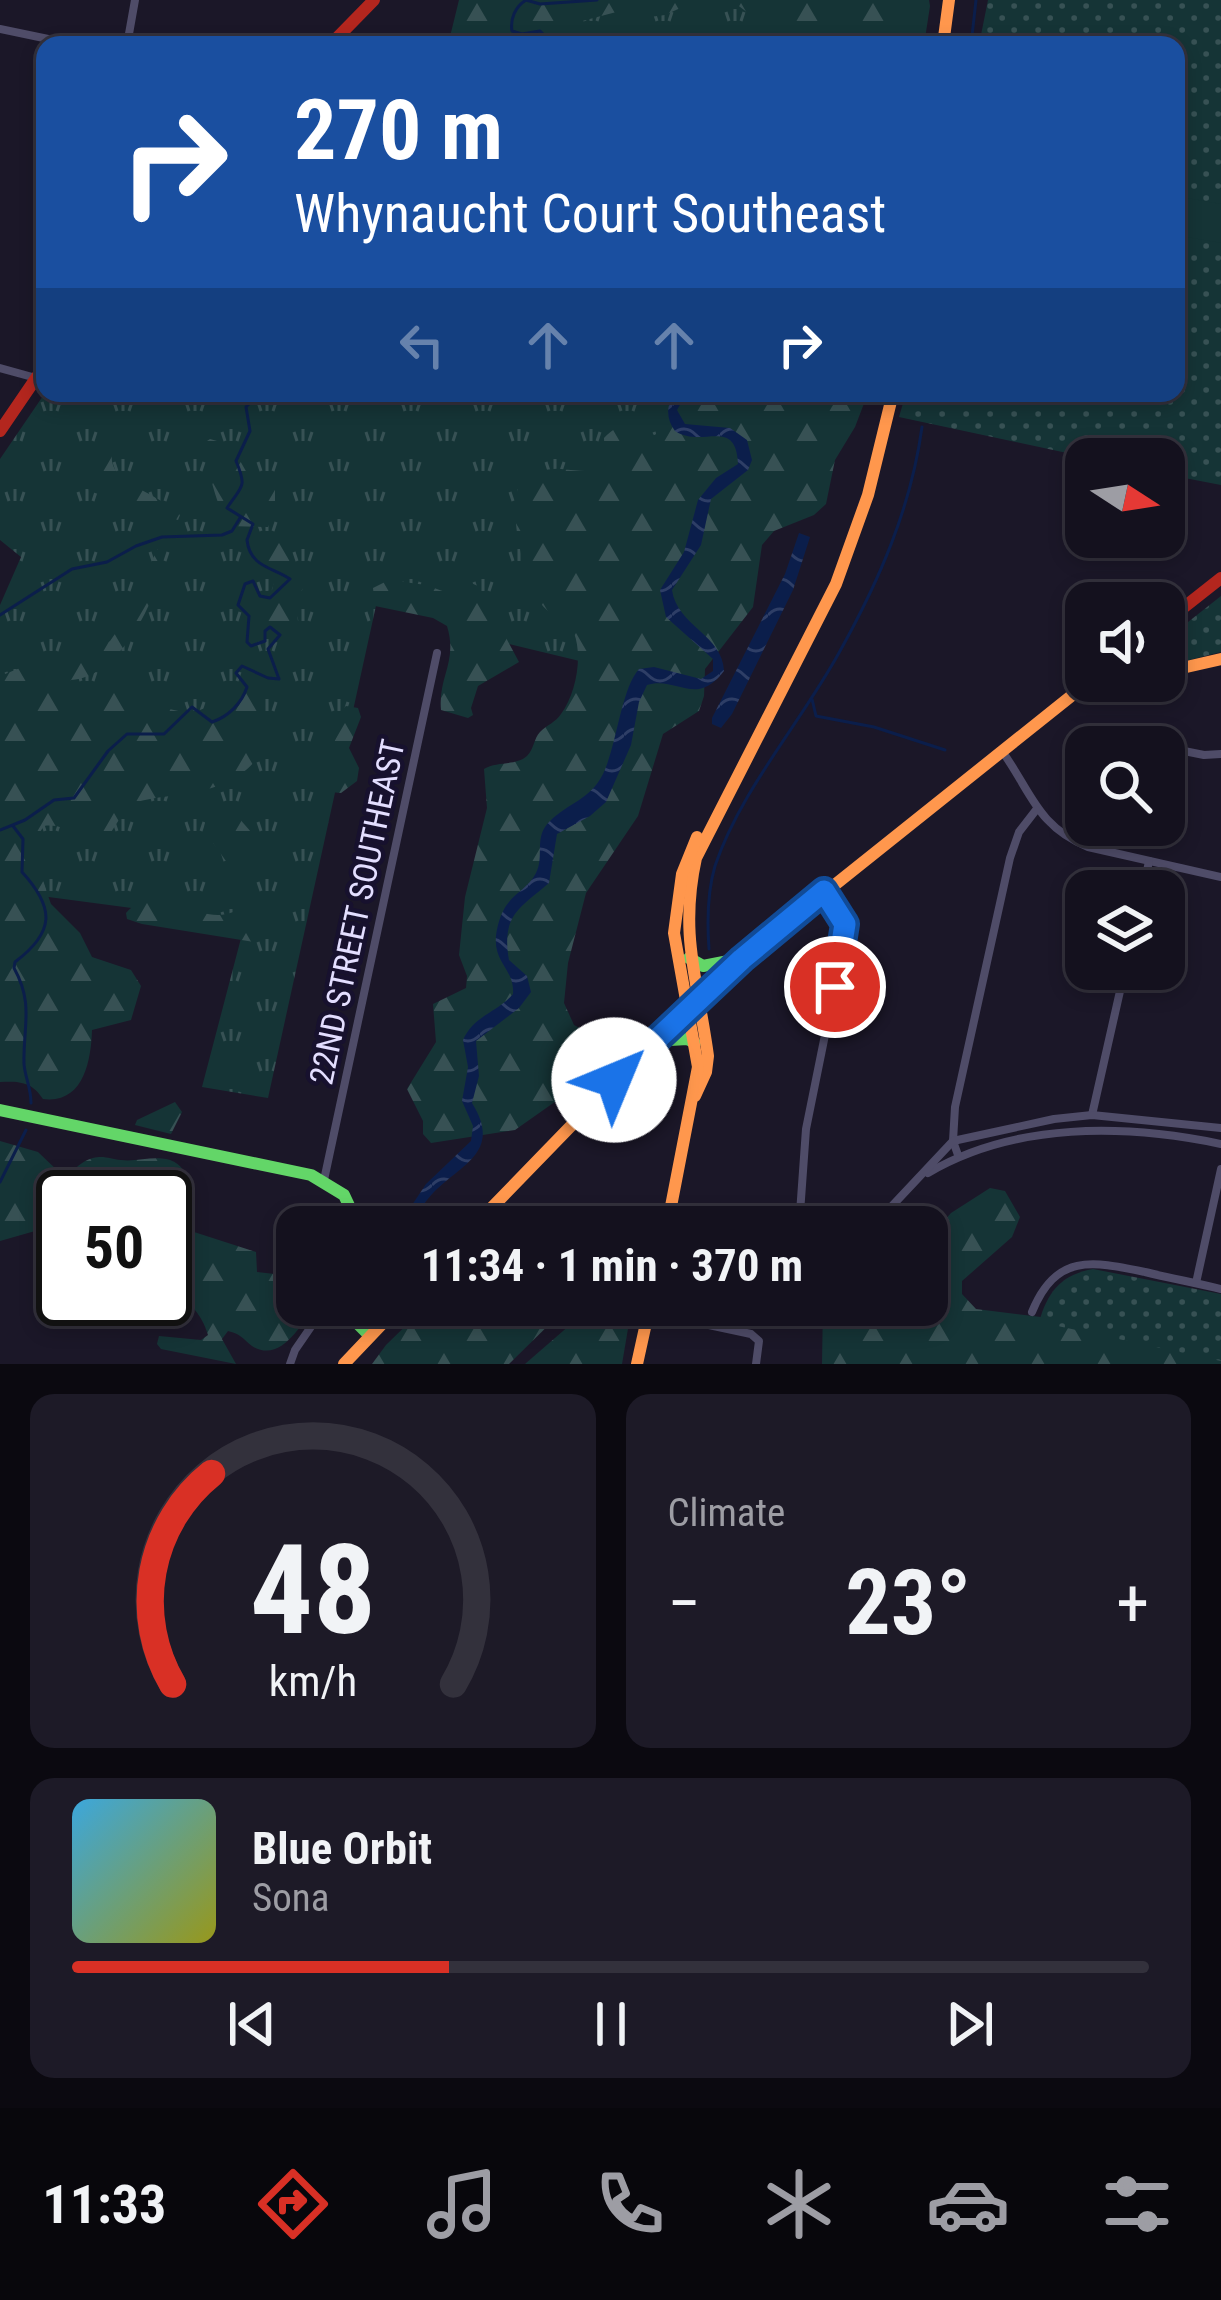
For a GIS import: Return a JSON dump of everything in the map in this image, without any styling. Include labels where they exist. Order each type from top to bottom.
[{"type":"street","points":[[129,36],[135,0]]},
{"type":"street","points":[[339,36],[374,0]]},
{"type":"street","points":[[944,36],[949,0]]},
{"type":"street","points":[[0,29],[36,36]]},
{"type":"street","points":[[0,368],[36,378],[0,431]]},
{"type":"street","points":[[671,1206],[698,1067],[685,915],[696,858],[814,631],[844,562],[868,495],[891,402]]},
{"type":"street","points":[[1185,606],[1221,578]]},
{"type":"street","name":"22ND STREET SOUTHEAST","points":[[324,1180],[437,653]]},
{"type":"street","points":[[1185,668],[1221,659]]},
{"type":"street","points":[[493,1206],[654,1041],[742,959],[1065,701]]},
{"type":"street","points":[[695,1096],[708,1055],[674,932],[682,874],[702,828],[751,747]]},
{"type":"street","points":[[1002,751],[1036,810],[1068,838],[1221,877]]},
{"type":"street","points":[[1185,751],[1221,754]]},
{"type":"street","points":[[958,1155],[953,1141],[956,1107],[1010,858],[1019,832],[1036,810]]},
{"type":"street","points":[[1147,870],[1149,861]]},
{"type":"street","points":[[800,1206],[806,1129],[845,936],[843,916],[824,891]]},
{"type":"street","points":[[686,956],[700,966],[742,959]]},
{"type":"street","points":[[1093,1115],[1120,990]]},
{"type":"street","points":[[654,1041],[687,1039],[695,1043]]},
{"type":"street","points":[[0,1110],[288,1169],[324,1180],[351,1206]]},
{"type":"street","points":[[891,1206],[953,1141],[1093,1115],[1221,1127]]},
{"type":"street","points":[[921,1177],[958,1155],[1004,1142],[1089,1132],[1147,1133],[1221,1144]]},
{"type":"street","points":[[1196,1283],[1221,1169]]},
{"type":"street","points":[[1032,1312],[1050,1280],[1082,1264],[1109,1265],[1221,1289]]},
{"type":"street","points":[[290,1364],[310,1326]]},
{"type":"street","points":[[361,1326],[370,1336]]},
{"type":"street","points":[[344,1364],[380,1326]]},
{"type":"street","points":[[637,1364],[645,1326]]},
{"type":"street","points":[[720,1326],[751,1334],[759,1341],[756,1364]]},
{"type":"green space","points":[[459,0],[698,0],[665,15],[642,18],[624,10],[563,26],[559,36],[450,36]]},
{"type":"green space","points":[[484,0],[778,0],[800,36],[476,36]]},
{"type":"green space","points":[[731,0],[929,0],[925,36],[778,36]]},
{"type":"green space","points":[[988,0],[1221,0],[1221,485],[1185,478],[1185,438],[1065,438],[1065,453],[899,417],[903,402],[1185,402],[1185,36],[981,36]]},
{"type":"green space","points":[[1187,198],[1221,204],[1221,243],[1185,237]]},
{"type":"green space","points":[[39,402],[727,402],[588,663],[484,638],[379,592],[268,1098],[202,1087],[245,923],[26,894],[0,689],[0,605],[21,557],[0,540],[0,459]]},
{"type":"green space","points":[[663,402],[865,402],[835,460],[826,504],[814,515],[774,531],[762,545],[753,607],[705,669],[699,711],[663,734],[638,816],[586,893],[568,963],[564,1003],[574,1025],[593,1035],[594,1056],[559,1099],[515,1130],[431,1143],[423,1134],[423,1121],[407,1089],[436,1042],[433,1004],[466,988],[459,955],[465,897],[487,808],[484,769],[527,756],[538,734],[566,706],[576,675],[574,633],[544,607],[527,575],[518,540],[517,490],[522,477],[541,471],[595,469],[602,460],[604,438],[616,429],[628,428],[655,435],[661,427]]},
{"type":"green space","points":[[121,417],[125,422],[114,443],[115,470],[180,515],[178,520],[89,491],[93,464],[113,419]]},
{"type":"green space","points":[[210,439],[231,445],[251,480],[271,479],[275,484],[275,512],[268,527],[229,526],[210,475],[204,443]]},
{"type":"green space","points":[[278,538],[303,586],[297,614],[300,635],[292,640],[254,616],[250,603],[254,594],[272,590],[274,581],[264,551],[270,539]]},
{"type":"green space","points":[[159,546],[164,548],[162,566],[136,630],[106,665],[67,686],[91,695],[117,689],[183,712],[205,708],[210,691],[242,687],[260,701],[261,746],[251,766],[233,779],[129,804],[108,837],[88,839],[53,826],[44,826],[38,835],[38,868],[51,904],[80,933],[92,957],[131,970],[141,986],[131,1020],[92,1030],[87,1067],[76,1088],[57,1099],[43,1099],[25,1084],[0,1082],[0,676],[30,664],[78,659],[110,641]]},
{"type":"green space","points":[[389,580],[426,585],[456,596],[463,585],[478,586],[519,662],[478,686],[473,715],[468,718],[441,710],[450,650],[447,626],[433,618],[375,606],[373,588]]},
{"type":"green space","points":[[1221,596],[1221,652],[1185,661],[1185,624]]},
{"type":"green space","points":[[346,706],[358,708],[361,717],[349,748],[359,768],[357,781],[341,793],[330,792],[324,769],[339,730],[334,717]]},
{"type":"green space","points":[[225,802],[257,839],[253,861],[242,873],[233,871],[204,830],[207,808]]},
{"type":"green space","points":[[259,896],[256,923],[261,933],[254,942],[142,924],[127,919],[126,913],[150,900],[217,915],[237,910]]},
{"type":"green space","points":[[175,1102],[182,1112],[171,1134],[135,1125],[137,1120]]},
{"type":"green space","points":[[0,1141],[38,1152],[57,1170],[36,1170],[36,1231],[0,1241]]},
{"type":"green space","points":[[97,1157],[166,1159],[181,1168],[72,1170]]},
{"type":"green space","points":[[990,1188],[1005,1191],[1020,1217],[1012,1237],[962,1281],[962,1294],[976,1309],[1049,1318],[1221,1310],[1221,1364],[822,1364],[823,1326],[948,1326],[951,1213]]},
{"type":"green space","points":[[192,1218],[194,1232],[256,1252],[257,1272],[276,1274],[276,1326],[299,1326],[272,1350],[252,1346],[228,1331],[222,1339],[236,1364],[161,1349],[157,1344],[159,1336],[201,1340],[208,1335],[192,1306]]},
{"type":"green space","points":[[1093,1269],[1221,1294],[1221,1361],[1039,1322],[1057,1286]]},
{"type":"green space","points":[[405,1326],[548,1326],[509,1364],[372,1364]]},
{"type":"green space","points":[[569,1326],[628,1326],[622,1364],[525,1364]]},
{"type":"water","points":[[670,402],[682,402],[677,410],[685,424],[730,428],[747,440],[752,460],[748,470],[711,499],[701,545],[672,590],[682,613],[716,648],[724,671],[704,688],[647,685],[631,745],[606,802],[557,834],[549,883],[515,914],[508,933],[509,960],[527,976],[531,992],[519,1008],[476,1041],[479,1076],[472,1103],[482,1125],[482,1142],[475,1156],[424,1206],[411,1206],[426,1184],[471,1141],[473,1126],[462,1101],[468,1067],[463,1040],[473,1025],[513,994],[496,948],[498,925],[506,906],[536,873],[545,827],[592,790],[603,774],[639,669],[654,667],[701,679],[713,671],[713,659],[666,617],[660,590],[684,552],[698,500],[716,478],[738,464],[736,450],[724,437],[685,436],[670,422]]},
{"type":"water","points":[[799,533],[810,537],[793,590],[721,728],[712,724],[712,718],[785,574]]},
{"type":"waterway","points":[[545,36],[540,31],[512,31],[513,18],[526,0],[540,4],[597,0]]},
{"type":"waterway","points":[[972,36],[976,0]]},
{"type":"waterway","points":[[0,830],[54,800],[74,798],[108,751],[127,734],[164,734],[192,707],[212,722],[224,717],[247,687],[236,673],[242,666],[279,679],[268,649],[280,635],[270,627],[265,641],[251,646],[247,642],[249,616],[238,605],[245,584],[253,581],[260,596],[270,598],[290,579],[252,556],[247,540],[253,524],[227,508],[242,482],[236,461],[250,431],[246,407],[251,402]]},
{"type":"waterway","points":[[709,949],[710,886],[726,838],[868,598],[902,515],[922,427]]},
{"type":"waterway","points":[[0,615],[72,569],[107,562],[162,537],[222,535],[232,531],[240,518]]},
{"type":"waterway","points":[[812,699],[816,716],[874,727],[945,750]]},
{"type":"waterway","points":[[13,826],[23,839],[22,872],[40,897],[46,919],[38,940],[14,968],[26,1004],[24,1064],[31,1103]]},
{"type":"waterway","points":[[0,1182],[26,1130]]},
{"type":"traffic: fast","points":[[689,958],[703,966],[739,959]]},
{"type":"traffic: fast","points":[[654,1041],[687,1039],[695,1043]]},
{"type":"traffic: fast","points":[[0,1110],[311,1175],[344,1195],[349,1206]]},
{"type":"traffic: fast","points":[[360,1326],[370,1336]]},
{"type":"traffic: slow","points":[[944,36],[949,0]]},
{"type":"traffic: slow","points":[[695,1096],[708,1056],[690,935],[696,858],[836,584],[868,495],[891,402]]},
{"type":"traffic: slow","points":[[1185,667],[1221,659]]},
{"type":"traffic: slow","points":[[493,1206],[632,1063],[742,959],[1065,701]]},
{"type":"traffic: slow","points":[[671,1206],[698,1067],[674,933],[682,874],[697,837]]},
{"type":"traffic: slow","points":[[344,1364],[380,1326]]},
{"type":"traffic: slow","points":[[637,1364],[645,1326]]},
{"type":"traffic: jam","points":[[339,36],[374,0]]},
{"type":"traffic: jam","points":[[0,431],[36,378]]},
{"type":"traffic: jam","points":[[1185,606],[1221,578]]},
{"type":"route","points":[[614,1080],[742,959],[824,891],[845,924],[835,987]]}]
